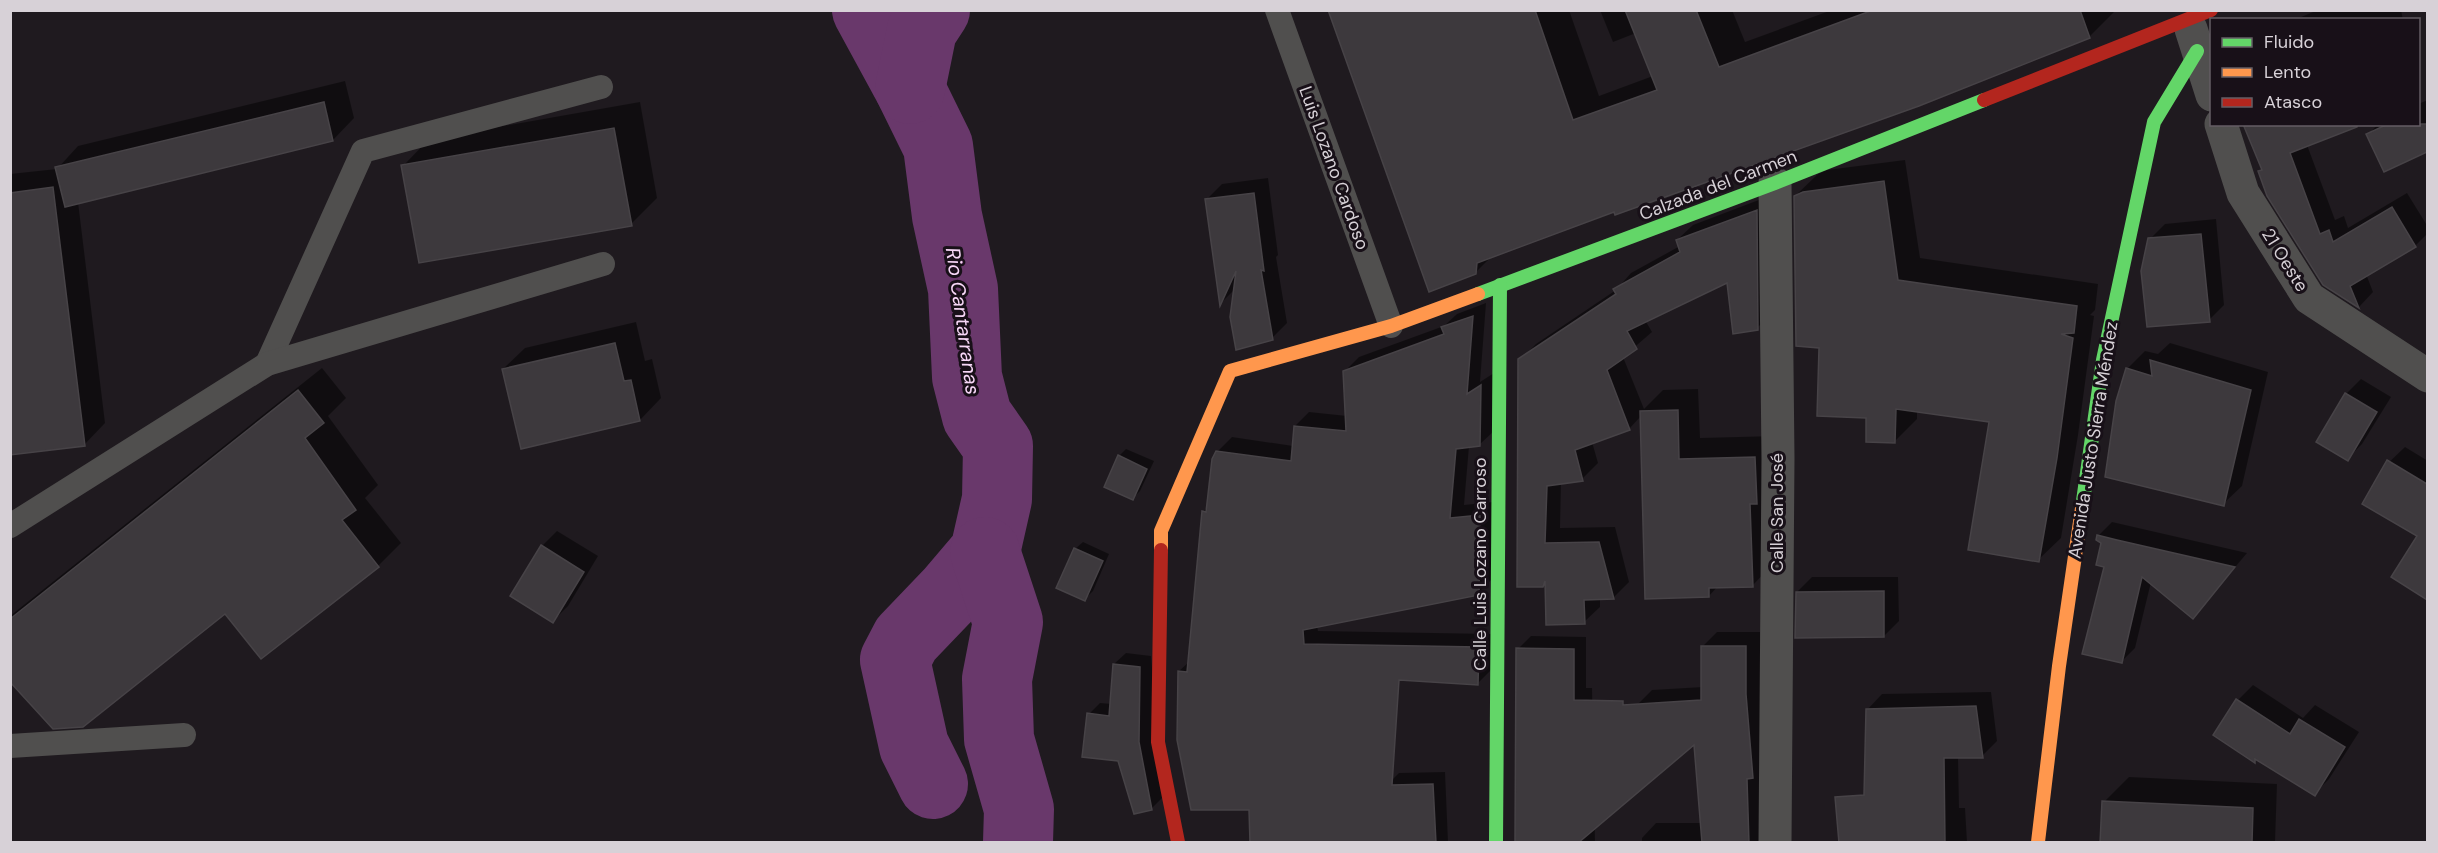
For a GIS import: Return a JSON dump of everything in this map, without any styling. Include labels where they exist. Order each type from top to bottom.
[{"type":"street","name":"Calzada del Carmen","points":[[1178,843],[1158,742],[1161,531],[1230,371],[1390,326],[2195,23]]},
{"type":"street","points":[[2195,23],[2210,90]]},
{"type":"street","name":"Avenida Justo Sierra Méndez","points":[[2038,843],[2059,666],[2103,360],[2154,122],[2195,23]]},
{"type":"street","name":"21 Oeste","points":[[2222,126],[2243,193],[2309,298],[2427,376]]},
{"type":"street","name":"Calle San José","points":[[1774,183],[1778,458],[1775,843]]},
{"type":"street","name":"Calle Luis Lozano Carroso","points":[[1496,843],[1500,285]]},
{"type":"lane","name":"Luis Lozano Cardoso","points":[[1277,10],[1390,326]]},
{"type":"lane","points":[[267,364],[363,151],[601,87]]},
{"type":"lane","points":[[10,526],[267,364],[603,264]]},
{"type":"lane","points":[[10,746],[184,735]]},
{"type":"building","points":[[1328,10],[1535,10],[1573,120],[1657,90],[1625,10],[1696,10],[1719,67],[1873,10],[2080,10],[2090,38],[1919,106],[1615,215],[1614,212],[1477,263],[1476,274],[1429,292]]},
{"type":"building","points":[[324,102],[333,141],[65,207],[55,167]]},
{"type":"building","points":[[2427,124],[2427,152],[2384,172],[2366,134],[2384,126]]},
{"type":"building","points":[[2244,126],[2357,126],[2290,153],[2320,234],[2329,230],[2333,242],[2392,207],[2416,247],[2350,286],[2359,308],[2323,285],[2267,196],[2258,171],[2262,170]]},
{"type":"building","points":[[614,128],[632,226],[419,263],[401,165]]},
{"type":"building","points":[[1884,181],[1898,280],[2077,306],[2074,333],[2061,334],[2073,338],[2057,458],[2039,562],[1968,550],[1989,422],[1896,409],[1895,443],[1866,442],[1866,418],[1817,416],[1819,348],[1796,346],[1794,196],[1803,192]]},
{"type":"building","points":[[53,187],[85,446],[10,455],[10,193]]},
{"type":"building","points":[[1254,193],[1264,271],[1261,270],[1273,340],[1236,350],[1230,317],[1236,271],[1220,306],[1205,199]]},
{"type":"building","points":[[1757,210],[1758,330],[1733,334],[1727,283],[1627,331],[1637,349],[1607,370],[1630,430],[1575,450],[1583,481],[1547,486],[1545,543],[1599,542],[1614,599],[1584,600],[1585,624],[1546,625],[1545,581],[1543,587],[1517,587],[1518,359],[1616,294],[1613,289],[1680,252],[1676,240]]},
{"type":"building","points":[[2201,234],[2210,322],[2147,327],[2141,271],[2148,238]]},
{"type":"building","points":[[1473,316],[1467,394],[1481,385],[1480,446],[1456,449],[1450,518],[1480,515],[1479,595],[1303,630],[1304,644],[1479,647],[1478,685],[1399,680],[1392,785],[1433,784],[1436,843],[1250,843],[1249,810],[1191,810],[1177,740],[1178,671],[1187,672],[1202,511],[1206,512],[1212,459],[1216,451],[1291,461],[1294,426],[1346,431],[1343,371],[1444,334],[1441,327]]},
{"type":"building","points":[[615,343],[624,381],[631,380],[640,421],[521,449],[502,369]]},
{"type":"building","points":[[2150,360],[2251,390],[2224,506],[2105,477],[2116,401],[2126,368],[2152,376]]},
{"type":"building","points":[[298,390],[324,423],[305,438],[356,510],[342,520],[379,567],[261,659],[225,614],[83,727],[53,729],[10,682],[10,619]]},
{"type":"building","points":[[2345,393],[2377,412],[2348,461],[2316,442]]},
{"type":"building","points":[[1678,410],[1679,459],[1755,457],[1757,504],[1750,504],[1753,587],[1709,588],[1709,597],[1645,599],[1640,411]]},
{"type":"building","points":[[1118,455],[1147,469],[1133,500],[1104,487]]},
{"type":"building","points":[[2387,460],[2427,484],[2427,600],[2391,577],[2417,536],[2362,504]]},
{"type":"building","points":[[2097,535],[2235,567],[2193,619],[2142,577],[2122,663],[2082,654],[2104,567],[2096,565],[2101,543],[2096,540]]},
{"type":"building","points":[[541,545],[584,572],[553,623],[510,596]]},
{"type":"building","points":[[1074,548],[1103,561],[1085,601],[1056,588]]},
{"type":"building","points":[[1884,591],[1884,637],[1795,638],[1796,592]]},
{"type":"building","points":[[1701,646],[1746,646],[1746,694],[1753,778],[1747,779],[1749,843],[1702,843],[1694,745],[1578,843],[1515,843],[1516,648],[1574,649],[1574,700],[1623,701],[1623,705],[1701,700]]},
{"type":"building","points":[[1113,664],[1140,667],[1139,742],[1152,810],[1134,814],[1118,761],[1082,757],[1087,713],[1109,716]]},
{"type":"building","points":[[2236,699],[2290,734],[2299,719],[2345,747],[2315,796],[2255,759],[2255,763],[2213,735]]},
{"type":"building","points":[[1976,706],[1983,758],[1944,758],[1945,843],[1839,843],[1835,797],[1864,795],[1866,709]]},
{"type":"building","points":[[2102,801],[2253,808],[2252,843],[2100,843]]},
{"type":"waterway","name":"Rio Cantarranas","points":[[867,10],[938,146],[947,216],[963,289],[967,377],[977,416],[998,446],[997,499],[985,552],[906,639],[895,660],[914,746],[933,784]]},
{"type":"waterway","name":"Rio Cantarranas","points":[[910,89],[922,30],[935,10]]},
{"type":"waterway","name":"Rio Cantarranas","points":[[985,552],[1008,622],[997,679],[999,739],[1019,809],[1018,842]]},
{"type":"traffic: fast","points":[[2082,508],[2103,360],[2154,122],[2197,51]]},
{"type":"traffic: fast","points":[[1478,294],[1775,183],[1984,100]]},
{"type":"traffic: fast","points":[[1496,842],[1500,285]]},
{"type":"traffic: slow","points":[[1161,550],[1161,531],[1230,371],[1391,326],[1478,294]]},
{"type":"traffic: slow","points":[[2038,842],[2059,666],[2082,508]]},
{"type":"traffic: jam","points":[[1984,100],[2211,10]]},
{"type":"traffic: jam","points":[[1161,550],[1158,742],[1178,842]]}]
